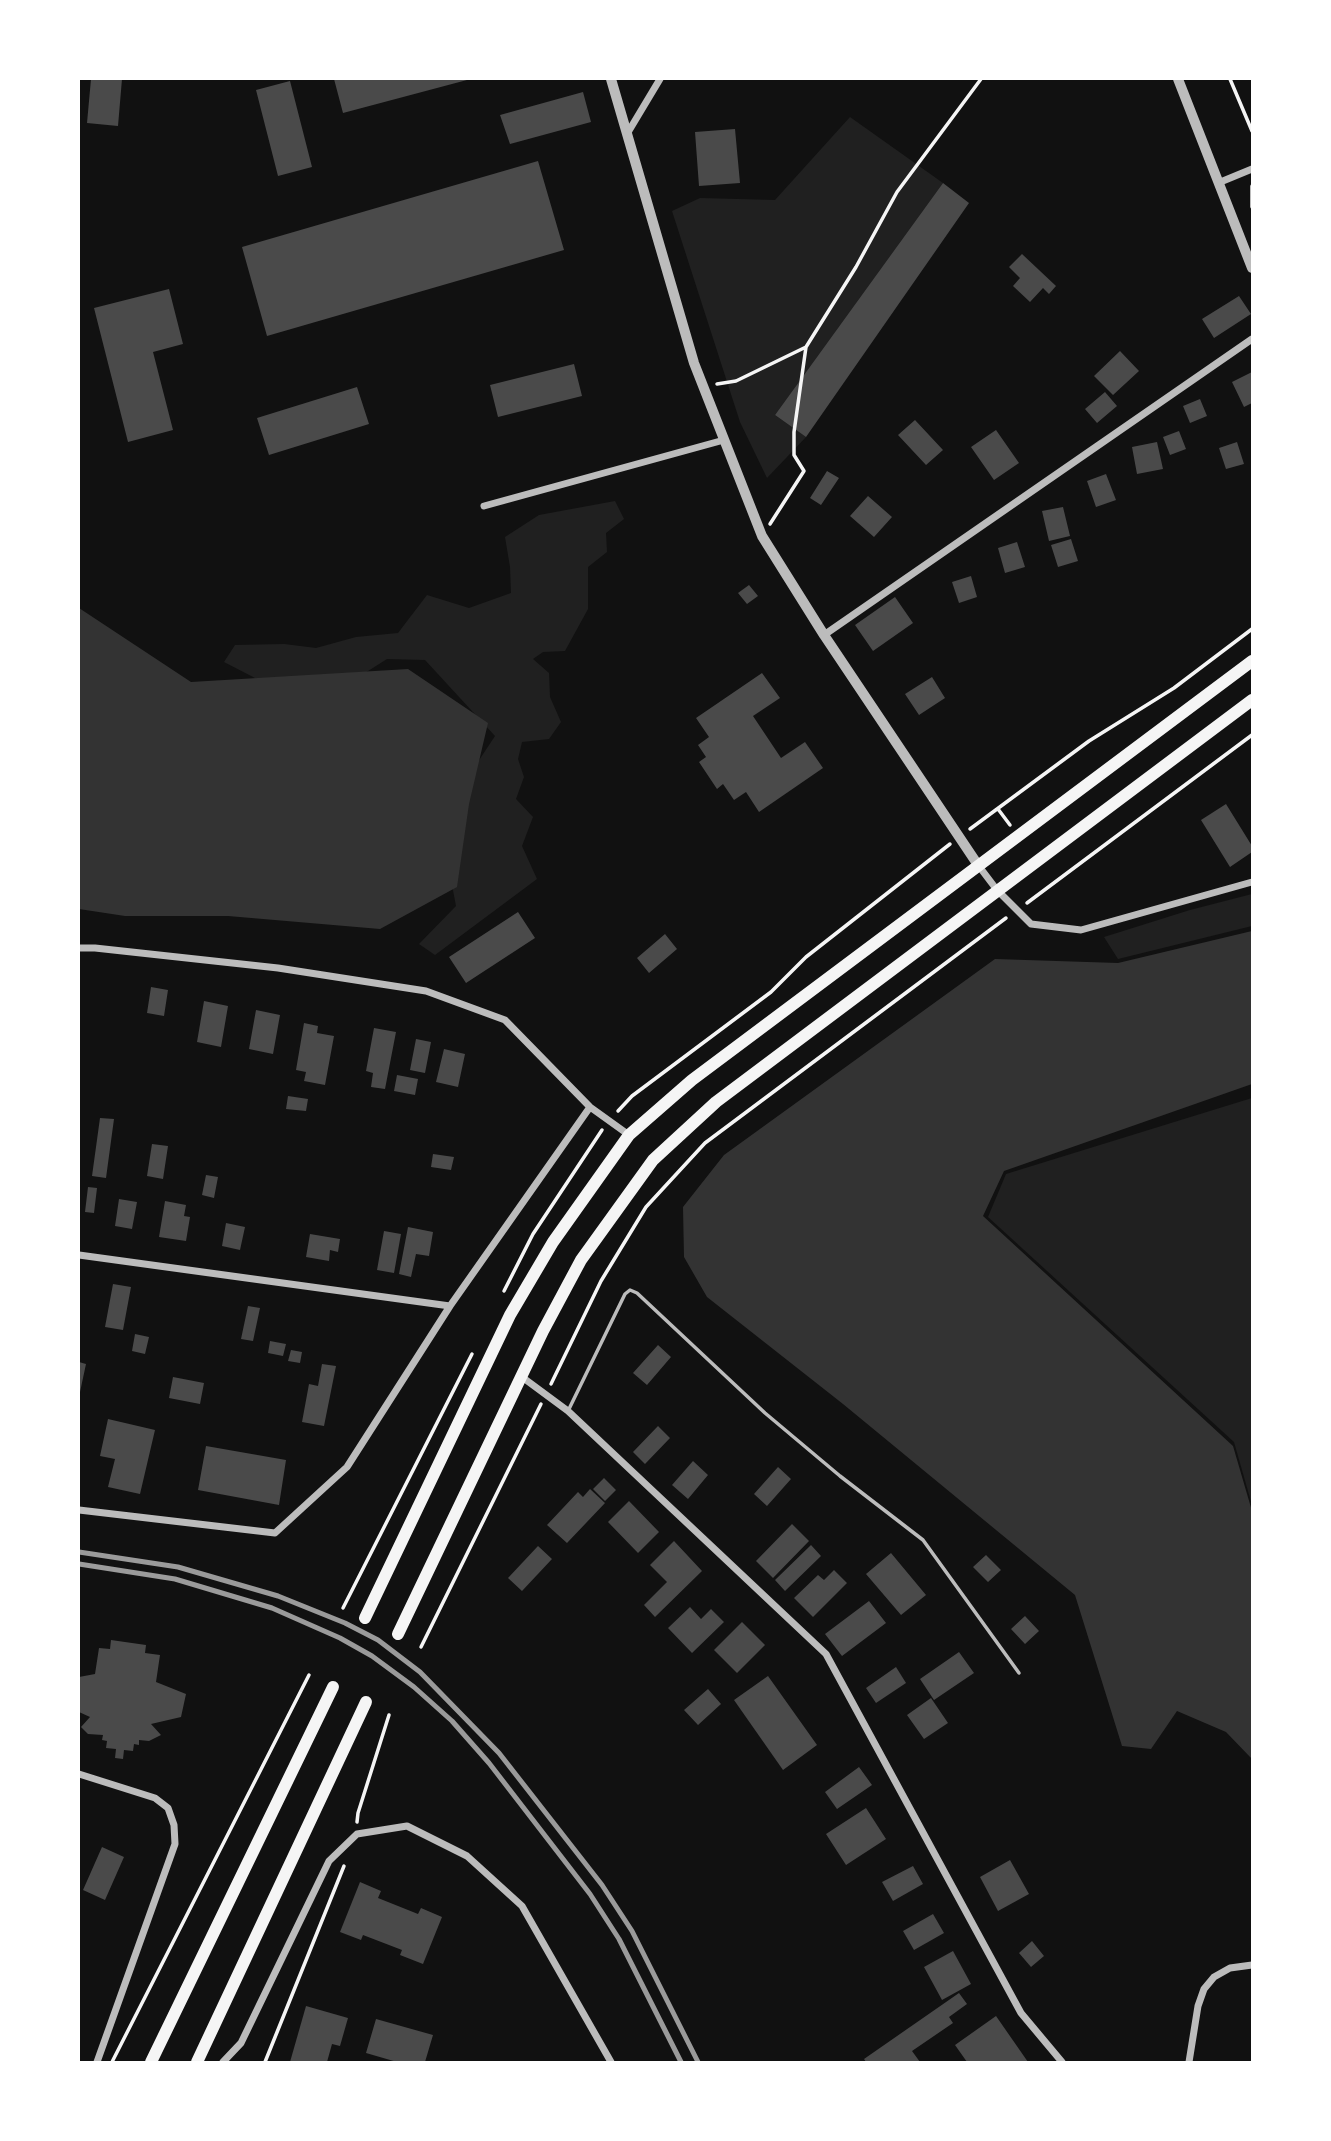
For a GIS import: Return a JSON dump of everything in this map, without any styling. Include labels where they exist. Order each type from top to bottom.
[{"type":"main road","points":[[365,1618],[510,1315],[554,1242],[629,1135],[692,1080],[1252,661]]},
{"type":"main road","points":[[398,1634],[543,1331],[581,1260],[653,1160],[716,1102],[1252,699]]},
{"type":"main road","points":[[151,2062],[333,1687]]},
{"type":"main road","points":[[197,2062],[366,1702]]},
{"type":"street","points":[[611,79],[694,363],[762,536],[824,635],[996,890],[1031,924],[1081,930],[1252,881]]},
{"type":"street","points":[[627,134],[660,79]]},
{"type":"street","points":[[1178,79],[1252,268]]},
{"type":"street","points":[[1218,183],[1252,169]]},
{"type":"street","points":[[824,635],[1252,340]]},
{"type":"street","points":[[484,506],[724,440]]},
{"type":"street","points":[[79,945],[278,968],[426,991],[505,1020],[590,1107],[629,1135]]},
{"type":"street","points":[[79,1510],[275,1533],[347,1467],[450,1307],[590,1107]]},
{"type":"street","points":[[79,1255],[450,1307]]},
{"type":"street","points":[[522,1377],[568,1411],[826,1654],[1021,2013],[1062,2062]]},
{"type":"street","points":[[79,1774],[156,1798],[168,1808],[174,1825],[176,1844],[97,2062]]},
{"type":"street","points":[[223,2062],[241,2043],[329,1861],[357,1834],[407,1826],[467,1856],[522,1906],[611,2062]]},
{"type":"street","points":[[1189,2062],[1198,2006],[1204,1989],[1214,1977],[1230,1968],[1252,1965]]},
{"type":"lane","points":[[568,1411],[625,1294],[630,1290],[637,1293],[765,1413],[840,1476],[923,1540],[1019,1673]]},
{"type":"path","points":[[762,536],[804,471],[794,454],[797,399],[806,347],[856,267],[897,192],[981,79]]},
{"type":"path","points":[[1230,79],[1252,131]]},
{"type":"path","points":[[1252,186],[1252,207]]},
{"type":"path","points":[[703,387],[736,381],[806,347]]},
{"type":"path","points":[[421,1647],[601,1281],[646,1207],[705,1143],[1252,735]]},
{"type":"path","points":[[112,2062],[309,1675]]},
{"type":"shaded area","points":[[850,117],[943,183],[775,415],[806,437],[767,478],[740,422],[672,211],[700,198],[775,200]]},
{"type":"shaded area","points":[[615,501],[624,519],[606,533],[607,552],[588,567],[588,609],[565,651],[543,652],[533,659],[549,673],[550,697],[561,722],[549,739],[522,742],[518,759],[524,777],[516,799],[533,817],[522,846],[537,879],[435,955],[419,944],[456,906],[448,864],[464,783],[495,736],[425,660],[387,659],[346,685],[297,689],[255,678],[224,662],[235,645],[284,644],[316,648],[356,637],[398,633],[427,595],[469,608],[511,593],[505,537],[539,515]]},
{"type":"shaded area","points":[[79,608],[191,682],[408,669],[488,723],[469,804],[457,887],[380,929],[228,916],[125,916],[79,909]]},
{"type":"shaded area","points":[[1252,894],[1252,926],[1118,959],[1104,937],[1190,910]]},
{"type":"shaded area","points":[[1252,931],[1252,1084],[1004,1171],[983,1216],[1233,1446],[1252,1511],[1252,1759],[1226,1732],[1177,1711],[1151,1749],[1122,1746],[1075,1595],[843,1404],[707,1297],[684,1257],[683,1207],[724,1155],[995,959],[1118,963]]},
{"type":"shaded area","points":[[1252,1098],[1252,1505],[1234,1442],[988,1217],[1006,1174]]},
{"type":"building","points":[[91,79],[122,79],[118,126],[87,123]]},
{"type":"building","points":[[334,79],[467,79],[467,80],[343,113]]},
{"type":"building","points":[[290,81],[312,167],[278,176],[256,90]]},
{"type":"building","points":[[583,92],[591,122],[510,144],[500,115]]},
{"type":"building","points":[[735,129],[740,183],[699,186],[695,132]]},
{"type":"building","points":[[538,161],[564,250],[267,336],[242,247]]},
{"type":"building","points":[[943,183],[969,203],[806,437],[775,415]]},
{"type":"building","points":[[1022,254],[1056,286],[1049,294],[1043,288],[1030,302],[1013,286],[1020,278],[1009,267]]},
{"type":"building","points":[[169,289],[183,344],[153,352],[173,430],[128,442],[94,308]]},
{"type":"building","points":[[1239,296],[1251,314],[1214,338],[1202,319]]},
{"type":"building","points":[[1120,351],[1139,371],[1113,395],[1094,376]]},
{"type":"building","points":[[574,364],[582,396],[498,417],[490,385]]},
{"type":"building","points":[[1252,372],[1252,403],[1244,407],[1232,382]]},
{"type":"building","points":[[357,387],[369,424],[269,455],[257,418]]},
{"type":"building","points":[[1105,392],[1117,406],[1097,423],[1085,409]]},
{"type":"building","points":[[1200,399],[1207,416],[1190,423],[1183,406]]},
{"type":"building","points":[[915,420],[943,450],[926,465],[898,435]]},
{"type":"building","points":[[996,430],[1019,463],[994,480],[971,447]]},
{"type":"building","points":[[1179,431],[1186,449],[1170,455],[1163,437]]},
{"type":"building","points":[[1157,442],[1163,469],[1137,474],[1132,447]]},
{"type":"building","points":[[1237,442],[1244,464],[1226,469],[1219,448]]},
{"type":"building","points":[[827,471],[839,478],[821,505],[810,498]]},
{"type":"building","points":[[1106,474],[1116,500],[1096,507],[1087,481]]},
{"type":"building","points":[[868,496],[892,517],[874,537],[850,516]]},
{"type":"building","points":[[1063,507],[1070,536],[1049,541],[1042,511]]},
{"type":"building","points":[[1071,539],[1078,561],[1058,567],[1051,545]]},
{"type":"building","points":[[1017,542],[1025,567],[1005,573],[998,548]]},
{"type":"building","points":[[971,576],[977,597],[959,603],[952,582]]},
{"type":"building","points":[[749,585],[758,596],[747,604],[738,593]]},
{"type":"building","points":[[895,597],[913,623],[873,651],[855,625]]},
{"type":"building","points":[[762,673],[780,698],[753,716],[781,758],[805,742],[823,768],[759,812],[746,792],[734,800],[723,784],[717,789],[699,762],[706,757],[698,745],[709,737],[696,718]]},
{"type":"building","points":[[932,677],[945,698],[919,715],[905,694]]},
{"type":"building","points":[[1226,804],[1252,846],[1252,852],[1230,867],[1201,820]]},
{"type":"building","points":[[518,912],[535,938],[466,983],[449,957]]},
{"type":"building","points":[[665,934],[677,949],[649,973],[637,958]]},
{"type":"building","points":[[151,987],[168,990],[164,1016],[147,1013]]},
{"type":"building","points":[[204,1001],[228,1006],[221,1047],[197,1042]]},
{"type":"building","points":[[256,1010],[280,1015],[273,1054],[249,1049]]},
{"type":"building","points":[[304,1023],[318,1026],[317,1033],[334,1036],[325,1085],[304,1081],[306,1072],[296,1070]]},
{"type":"building","points":[[374,1028],[396,1032],[385,1089],[371,1087],[373,1073],[366,1071]]},
{"type":"building","points":[[416,1039],[431,1042],[425,1073],[410,1070]]},
{"type":"building","points":[[444,1049],[465,1054],[458,1087],[436,1082]]},
{"type":"building","points":[[397,1075],[418,1079],[415,1095],[394,1091]]},
{"type":"building","points":[[288,1096],[308,1099],[306,1111],[286,1109]]},
{"type":"building","points":[[100,1118],[114,1119],[106,1178],[92,1176]]},
{"type":"building","points":[[152,1144],[168,1146],[163,1179],[147,1176]]},
{"type":"building","points":[[433,1154],[454,1157],[451,1170],[431,1167]]},
{"type":"building","points":[[206,1175],[218,1177],[214,1198],[202,1195]]},
{"type":"building","points":[[88,1187],[97,1188],[94,1213],[85,1212]]},
{"type":"building","points":[[119,1199],[137,1202],[132,1229],[115,1226]]},
{"type":"building","points":[[165,1201],[186,1205],[184,1216],[190,1217],[186,1241],[159,1237]]},
{"type":"building","points":[[226,1223],[245,1227],[240,1250],[222,1246]]},
{"type":"building","points":[[408,1227],[433,1232],[429,1256],[416,1254],[411,1277],[399,1274]]},
{"type":"building","points":[[384,1231],[401,1234],[394,1273],[377,1270]]},
{"type":"building","points":[[310,1234],[340,1239],[338,1252],[330,1250],[329,1261],[306,1257]]},
{"type":"building","points":[[113,1284],[131,1287],[123,1330],[105,1327]]},
{"type":"building","points":[[248,1306],[260,1308],[253,1341],[241,1339]]},
{"type":"building","points":[[135,1334],[149,1337],[145,1354],[132,1351]]},
{"type":"building","points":[[270,1341],[286,1344],[283,1356],[268,1353]]},
{"type":"building","points":[[658,1345],[671,1357],[647,1385],[633,1373]]},
{"type":"building","points":[[291,1350],[302,1352],[300,1363],[288,1361]]},
{"type":"building","points":[[79,1362],[86,1364],[80,1392],[79,1392]]},
{"type":"building","points":[[322,1364],[336,1366],[324,1426],[302,1422],[309,1384],[318,1386]]},
{"type":"building","points":[[173,1377],[204,1383],[200,1404],[169,1398]]},
{"type":"building","points":[[108,1419],[155,1430],[140,1494],[108,1487],[115,1459],[100,1456]]},
{"type":"building","points":[[658,1426],[670,1438],[645,1464],[633,1452]]},
{"type":"building","points":[[206,1446],[286,1460],[279,1505],[198,1490]]},
{"type":"building","points":[[693,1461],[708,1475],[688,1499],[672,1485]]},
{"type":"building","points":[[778,1467],[791,1479],[767,1506],[754,1494]]},
{"type":"building","points":[[604,1478],[616,1490],[605,1501],[593,1489]]},
{"type":"building","points":[[590,1489],[605,1503],[567,1543],[547,1525],[578,1492],[583,1497]]},
{"type":"building","points":[[629,1501],[659,1532],[638,1553],[608,1522]]},
{"type":"building","points":[[792,1524],[809,1541],[773,1578],[756,1561]]},
{"type":"building","points":[[674,1541],[702,1571],[655,1617],[644,1605],[667,1582],[650,1565]]},
{"type":"building","points":[[811,1545],[821,1556],[785,1591],[775,1580]]},
{"type":"building","points":[[538,1546],[552,1559],[522,1591],[508,1578]]},
{"type":"building","points":[[891,1553],[926,1595],[901,1615],[866,1574]]},
{"type":"building","points":[[986,1555],[1001,1570],[988,1582],[973,1567]]},
{"type":"building","points":[[834,1570],[847,1583],[813,1617],[794,1598],[818,1575],[824,1580]]},
{"type":"building","points":[[869,1601],[886,1623],[842,1656],[825,1634]]},
{"type":"building","points":[[690,1607],[701,1619],[711,1609],[724,1622],[692,1653],[668,1628]]},
{"type":"building","points":[[1025,1616],[1039,1631],[1025,1644],[1011,1629]]},
{"type":"building","points":[[742,1622],[765,1645],[737,1673],[714,1650]]},
{"type":"building","points":[[111,1640],[146,1645],[145,1653],[160,1655],[156,1682],[186,1694],[181,1717],[151,1724],[161,1735],[149,1741],[139,1740],[139,1745],[134,1744],[133,1751],[124,1750],[123,1759],[115,1758],[116,1749],[106,1748],[107,1741],[102,1740],[103,1735],[88,1734],[81,1727],[90,1717],[79,1712],[79,1677],[95,1674],[99,1648],[110,1649]]},
{"type":"building","points":[[959,1652],[974,1673],[934,1700],[920,1679]]},
{"type":"building","points":[[896,1667],[906,1683],[876,1703],[866,1688]]},
{"type":"building","points":[[768,1676],[817,1745],[783,1770],[734,1700]]},
{"type":"building","points":[[708,1689],[721,1704],[698,1725],[684,1710]]},
{"type":"building","points":[[931,1698],[948,1723],[924,1739],[907,1715]]},
{"type":"building","points":[[859,1767],[872,1785],[837,1809],[825,1792]]},
{"type":"building","points":[[866,1808],[886,1839],[846,1865],[826,1834]]},
{"type":"building","points":[[102,1847],[124,1857],[105,1900],[83,1890]]},
{"type":"building","points":[[1010,1860],[1029,1894],[998,1911],[980,1877]]},
{"type":"building","points":[[913,1866],[923,1884],[893,1901],[882,1882]]},
{"type":"building","points":[[360,1882],[381,1891],[378,1898],[418,1914],[421,1908],[442,1917],[423,1964],[400,1955],[402,1950],[363,1935],[361,1940],[340,1932]]},
{"type":"building","points":[[933,1914],[944,1933],[914,1950],[903,1931]]},
{"type":"building","points":[[1032,1941],[1044,1956],[1031,1967],[1019,1953]]},
{"type":"building","points":[[953,1951],[971,1984],[942,2000],[924,1967]]},
{"type":"building","points":[[959,1993],[967,2004],[949,2017],[953,2023],[912,2051],[920,2062],[866,2062],[864,2059]]},
{"type":"building","points":[[306,2006],[348,2018],[340,2046],[332,2044],[327,2062],[290,2062]]},
{"type":"building","points":[[996,2016],[1028,2062],[967,2062],[955,2045]]},
{"type":"building","points":[[376,2019],[433,2035],[425,2062],[397,2062],[366,2053]]},
{"type":"railway","points":[[79,1552],[178,1567],[278,1596],[345,1623],[378,1640],[420,1672],[499,1753],[602,1885],[632,1931],[698,2062]]},
{"type":"railway","points":[[79,1564],[175,1579],[272,1608],[340,1638],[372,1656],[414,1687],[452,1721],[489,1763],[590,1894],[619,1939],[681,2062]]}]
